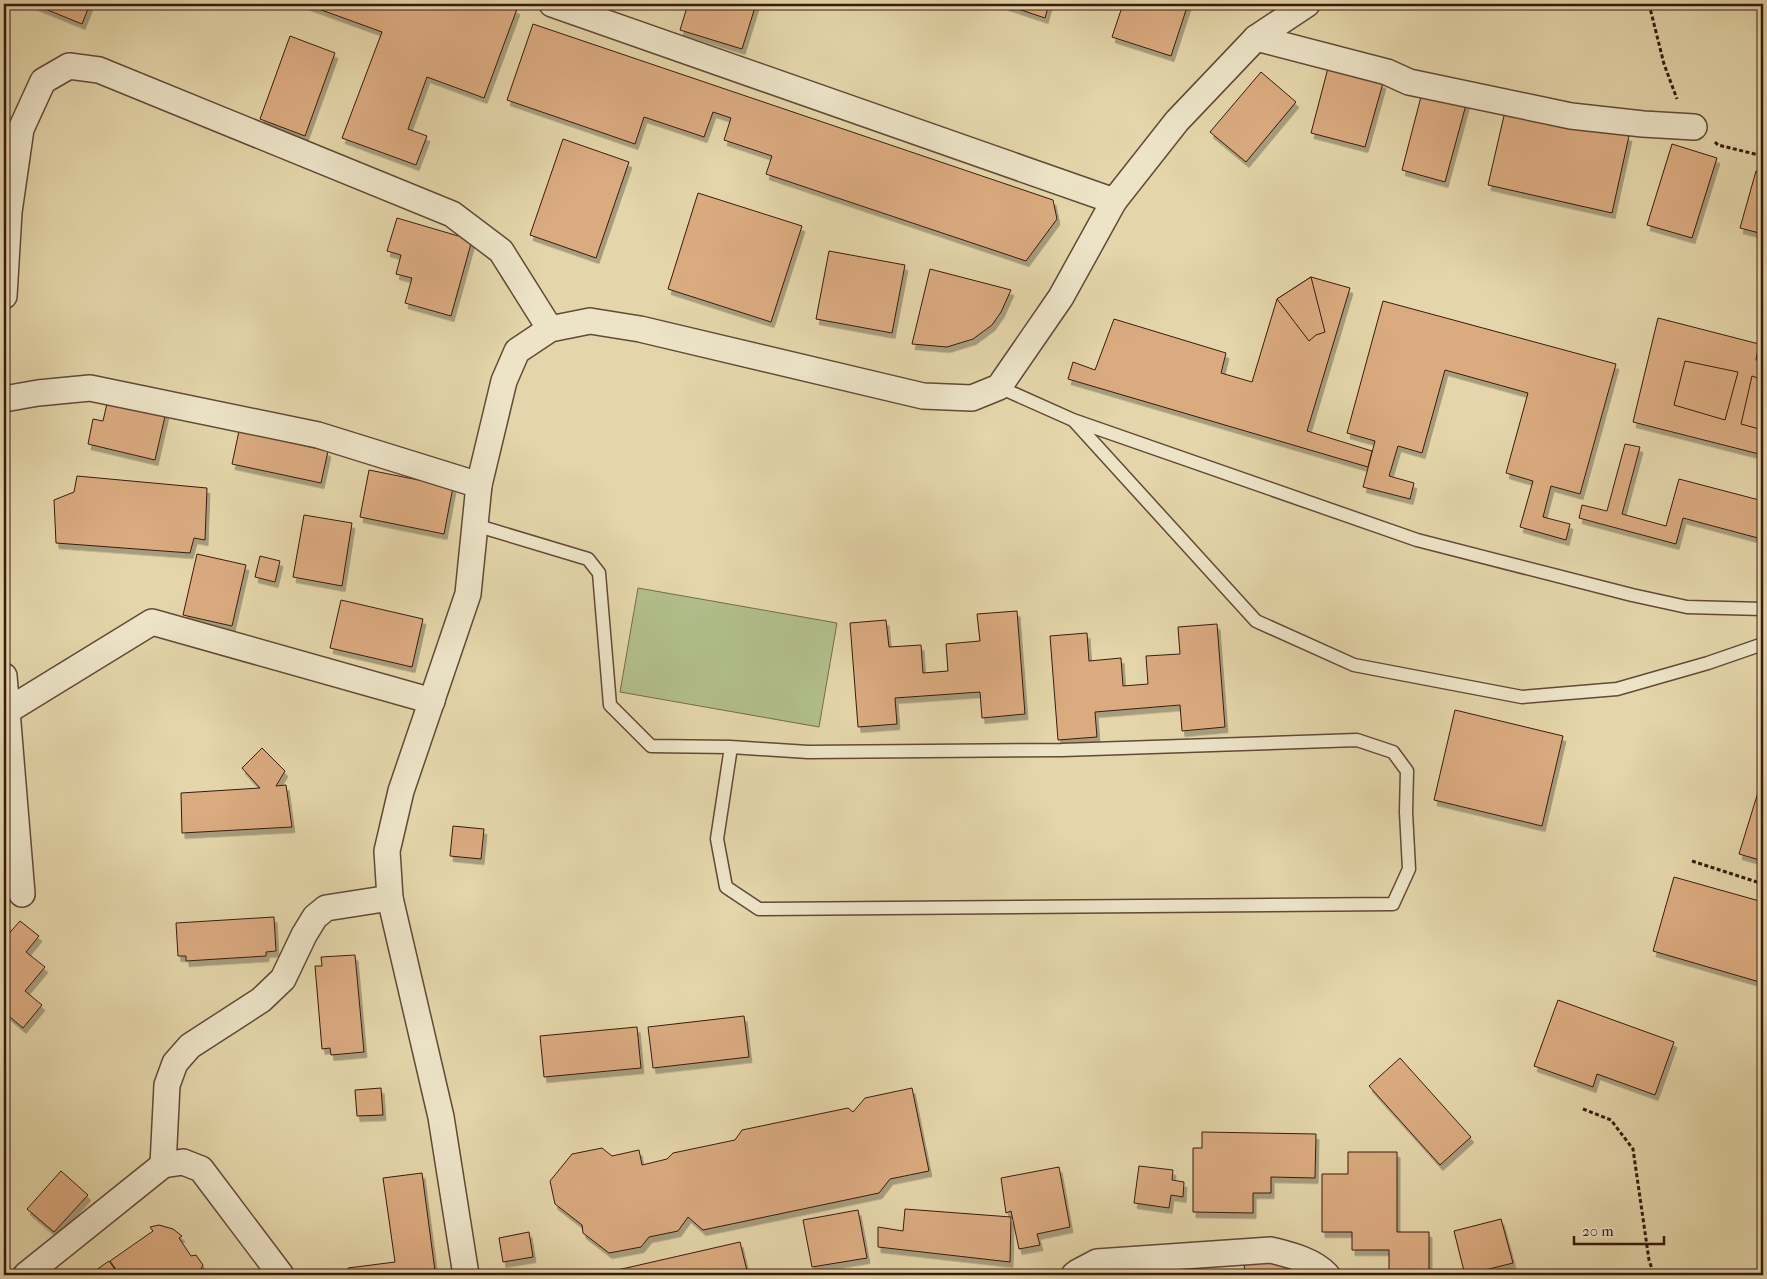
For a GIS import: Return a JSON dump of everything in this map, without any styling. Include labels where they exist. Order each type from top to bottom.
[{"type":"street","points":[[552,4],[1114,202]]},
{"type":"street","points":[[466,1275],[441,1116],[390,898],[387,851],[401,791],[468,594],[479,485],[504,382],[517,351],[550,329],[590,321],[640,329],[923,396],[972,398],[999,387],[1061,297],[1114,202],[1177,121],[1256,38],[1307,4]]},
{"type":"street","points":[[1256,38],[1387,72],[1409,82],[1571,116],[1643,124],[1694,127]]},
{"type":"street","points":[[4,296],[9,212],[21,129],[43,81],[69,66],[99,70],[452,214],[501,251],[550,329]]},
{"type":"street","points":[[4,399],[38,393],[90,388],[318,435],[479,485]]},
{"type":"street","points":[[7,711],[152,622],[432,701]]},
{"type":"street","points":[[4,676],[22,894]]},
{"type":"street","points":[[163,1165],[167,1085],[175,1063],[190,1046],[260,1000],[283,978],[315,917],[326,908],[390,898]]},
{"type":"street","points":[[26,1275],[163,1165],[183,1162],[201,1169],[281,1275]]},
{"type":"street","points":[[1074,1275],[1097,1262],[1270,1250],[1298,1257],[1327,1275]]},
{"type":"lane","points":[[999,387],[1073,420],[1416,540],[1632,595],[1688,607],[1763,609]]},
{"type":"lane","points":[[1073,420],[1256,621],[1354,665],[1522,697],[1617,690],[1763,644]]},
{"type":"lane","points":[[475,525],[588,559],[599,572],[610,706],[652,746],[731,748],[808,752],[1043,750],[1357,740],[1393,752],[1407,771],[1406,812],[1409,869],[1393,904],[759,909],[726,888],[717,838],[731,748]]},
{"type":"path","points":[[1648,4],[1664,64],[1679,106],[1694,127],[1718,145],[1763,156]]},
{"type":"path","points":[[1692,861],[1763,884]]},
{"type":"path","points":[[1583,1109],[1611,1120],[1633,1149],[1649,1260],[1654,1275]]},
{"type":"green space","points":[[638,588],[837,623],[819,727],[620,692]]},
{"type":"building","points":[[33,4],[90,4],[82,24]]},
{"type":"building","points":[[305,4],[502,4],[517,9],[484,98],[427,77],[408,129],[427,136],[416,165],[342,138],[382,32]]},
{"type":"building","points":[[688,4],[756,4],[742,49],[680,30]]},
{"type":"building","points":[[1003,4],[1049,4],[1045,18]]},
{"type":"building","points":[[1123,4],[1188,4],[1171,56],[1112,37]]},
{"type":"building","points":[[533,24],[1053,200],[1057,219],[1026,261],[766,174],[772,156],[724,140],[731,118],[713,112],[704,137],[644,117],[635,144],[507,100]]},
{"type":"building","points":[[290,36],[335,53],[305,136],[260,119]]},
{"type":"building","points":[[1328,68],[1383,83],[1365,147],[1311,133]]},
{"type":"building","points":[[1261,72],[1296,102],[1246,162],[1210,132]]},
{"type":"building","points":[[1423,89],[1467,101],[1445,182],[1402,170]]},
{"type":"building","points":[[1506,107],[1629,136],[1612,213],[1488,185]]},
{"type":"building","points":[[563,139],[629,162],[596,258],[530,235]]},
{"type":"building","points":[[1672,144],[1717,158],[1692,238],[1647,225]]},
{"type":"building","points":[[1756,171],[1763,173],[1763,234],[1740,228]]},
{"type":"building","points":[[698,193],[802,226],[771,322],[668,289]]},
{"type":"building","points":[[397,218],[472,240],[451,316],[405,303],[412,278],[396,274],[401,255],[387,251]]},
{"type":"building","points":[[829,251],[905,265],[892,333],[816,319]]},
{"type":"building","points":[[930,269],[1011,290],[1001,312],[992,325],[973,339],[947,347],[912,344]]},
{"type":"building","points":[[1311,277],[1350,288],[1307,431],[1372,451],[1368,467],[1068,379],[1073,362],[1095,370],[1114,319],[1226,353],[1221,373],[1252,382],[1277,299]]},
{"type":"building","points":[[1311,277],[1325,332],[1316,335],[1309,341],[1277,299]]},
{"type":"building","points":[[1383,301],[1616,364],[1580,494],[1551,486],[1543,517],[1570,524],[1566,540],[1520,527],[1533,481],[1506,473],[1528,393],[1445,370],[1422,453],[1398,446],[1389,476],[1414,483],[1410,499],[1363,487],[1375,441],[1347,433]]},
{"type":"building","points":[[1658,318],[1759,344],[1756,360],[1763,362],[1763,455],[1633,422]]},
{"type":"building","points":[[1685,361],[1738,372],[1725,420],[1674,405]]},
{"type":"building","points":[[1752,376],[1763,380],[1763,430],[1741,424]]},
{"type":"building","points":[[108,399],[166,412],[155,460],[88,444],[93,419],[103,421]]},
{"type":"building","points":[[239,431],[328,451],[321,483],[232,464]]},
{"type":"building","points":[[1625,444],[1640,447],[1622,514],[1666,526],[1679,479],[1763,501],[1763,518],[1758,538],[1683,518],[1676,544],[1579,518],[1582,505],[1607,511]]},
{"type":"building","points":[[369,470],[453,487],[444,534],[360,517]]},
{"type":"building","points":[[77,476],[207,488],[205,540],[194,538],[190,553],[56,543],[54,500],[74,492]]},
{"type":"building","points":[[304,515],[352,523],[342,586],[293,577]]},
{"type":"building","points":[[197,554],[246,565],[232,626],[183,615]]},
{"type":"building","points":[[260,556],[280,561],[275,582],[255,577]]},
{"type":"building","points":[[341,600],[423,619],[412,667],[330,648]]},
{"type":"building","points":[[1017,611],[1025,714],[982,718],[980,692],[895,698],[897,724],[858,727],[850,623],[886,620],[889,647],[921,645],[923,673],[948,671],[946,644],[980,641],[977,614]]},
{"type":"building","points":[[1217,624],[1225,727],[1182,731],[1180,705],[1095,712],[1097,737],[1058,740],[1050,636],[1087,633],[1089,661],[1121,658],[1123,686],[1148,684],[1146,656],[1180,654],[1178,627]]},
{"type":"building","points":[[1455,710],[1563,736],[1542,826],[1434,800]]},
{"type":"building","points":[[262,748],[285,771],[276,786],[286,785],[292,827],[182,833],[181,793],[260,788],[242,768]]},
{"type":"building","points":[[1763,776],[1763,861],[1739,854]]},
{"type":"building","points":[[453,826],[484,829],[481,859],[450,856]]},
{"type":"building","points":[[1674,877],[1763,902],[1763,983],[1653,951]]},
{"type":"building","points":[[274,917],[276,951],[266,952],[266,956],[186,961],[186,956],[178,956],[176,923]]},
{"type":"building","points":[[20,921],[39,936],[26,952],[45,967],[25,991],[42,1005],[23,1028],[4,1012],[4,939]]},
{"type":"building","points":[[355,955],[364,1052],[331,1055],[330,1048],[322,1049],[315,966],[322,966],[321,957]]},
{"type":"building","points":[[1558,1000],[1674,1042],[1655,1095],[1597,1074],[1593,1087],[1534,1066]]},
{"type":"building","points":[[744,1016],[749,1057],[653,1068],[648,1027]]},
{"type":"building","points":[[637,1027],[641,1068],[544,1077],[540,1036]]},
{"type":"building","points":[[1400,1058],[1471,1137],[1440,1165],[1369,1086]]},
{"type":"building","points":[[381,1088],[383,1115],[357,1116],[355,1090]]},
{"type":"building","points":[[912,1088],[929,1171],[890,1179],[879,1193],[703,1230],[688,1217],[678,1231],[649,1237],[641,1247],[609,1253],[583,1233],[582,1225],[555,1204],[550,1181],[572,1154],[602,1148],[612,1156],[639,1150],[642,1165],[667,1159],[673,1153],[735,1140],[742,1130],[848,1108],[853,1112],[865,1098]]},
{"type":"building","points":[[1202,1132],[1316,1134],[1315,1178],[1271,1177],[1271,1193],[1253,1193],[1253,1213],[1193,1212],[1193,1148],[1202,1148]]},
{"type":"building","points":[[1348,1152],[1397,1152],[1397,1232],[1429,1232],[1429,1272],[1413,1272],[1413,1275],[1389,1275],[1389,1250],[1352,1250],[1352,1232],[1322,1232],[1322,1174],[1348,1174]]},
{"type":"building","points":[[1139,1166],[1173,1170],[1172,1180],[1184,1182],[1183,1197],[1171,1195],[1169,1208],[1134,1203]]},
{"type":"building","points":[[1059,1167],[1070,1227],[1037,1234],[1040,1245],[1019,1249],[1011,1211],[1006,1213],[1001,1178]]},
{"type":"building","points":[[61,1171],[88,1195],[54,1232],[27,1209]]},
{"type":"building","points":[[422,1173],[435,1271],[432,1275],[349,1275],[348,1268],[395,1262],[383,1178]]},
{"type":"building","points":[[905,1209],[1011,1217],[1010,1262],[878,1247],[878,1227],[903,1231]]},
{"type":"building","points":[[858,1210],[867,1258],[812,1267],[803,1220]]},
{"type":"building","points":[[1501,1219],[1513,1263],[1465,1275],[1454,1231]]},
{"type":"building","points":[[159,1225],[173,1229],[182,1236],[179,1238],[191,1256],[196,1255],[203,1265],[201,1269],[205,1275],[120,1275],[110,1261],[153,1231],[150,1227]]},
{"type":"building","points":[[529,1232],[533,1257],[503,1262],[499,1238]]},
{"type":"building","points":[[740,1242],[748,1275],[614,1275],[613,1271]]},
{"type":"building","points":[[1245,1253],[1316,1275],[1244,1275]]},
{"type":"building","points":[[109,1261],[119,1275],[89,1275]]},
{"type":"building","points":[[80,1270],[84,1275],[73,1275]]},
{"type":"building","points":[[537,1273],[538,1275],[518,1275]]}]
